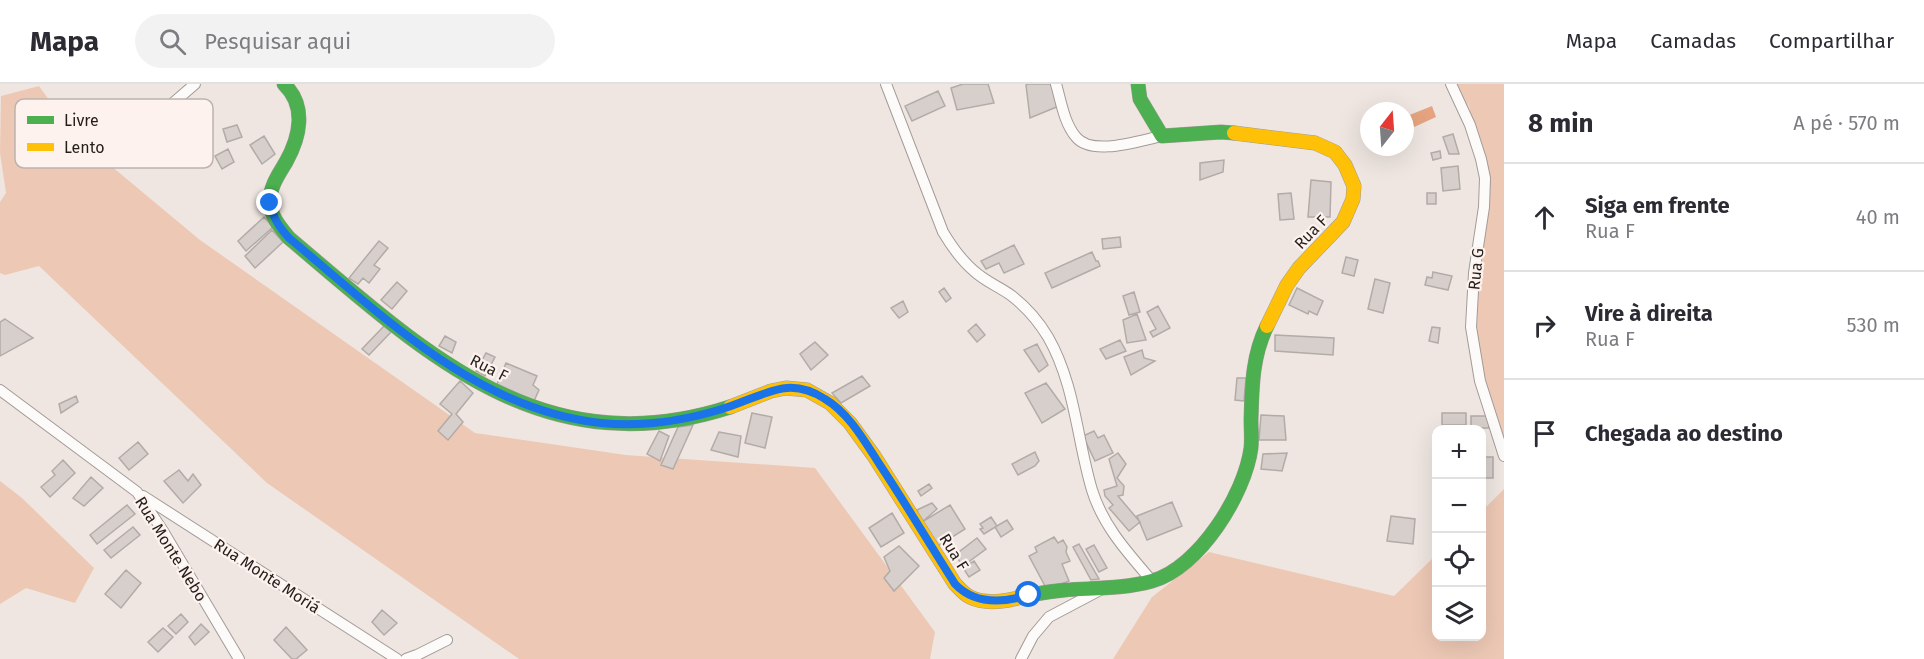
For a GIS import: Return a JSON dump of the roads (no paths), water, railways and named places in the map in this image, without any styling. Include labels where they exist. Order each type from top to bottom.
[{"type":"street","points":[[178,99],[195,84]]},
{"type":"street","name":"Rua F","points":[[284,84],[297,99],[300,119],[289,156],[273,184],[270,195],[272,215],[278,226],[289,238],[393,324],[444,363],[490,388],[542,410],[598,423],[647,424],[689,418],[721,410],[784,388],[799,388],[826,399],[851,424],[893,484],[955,584],[969,597],[981,600],[1013,600],[1041,593],[1130,586],[1166,576],[1197,552],[1217,528],[1228,510],[1245,470],[1251,448],[1252,391],[1257,355],[1264,332],[1287,285],[1344,222],[1350,210],[1354,192],[1349,174],[1335,152],[1315,143],[1221,132],[1162,136]]},
{"type":"street","points":[[886,84],[943,232],[954,249],[975,272],[1012,296],[1047,336],[1062,370],[1093,491],[1110,530],[1152,581]]},
{"type":"street","points":[[1056,84],[1069,125],[1078,140],[1085,144],[1113,146],[1162,136],[1140,99],[1138,84]]},
{"type":"street","name":"Rua G","points":[[1451,84],[1470,125],[1485,178],[1484,207],[1474,273],[1471,327],[1480,381],[1504,456]]},
{"type":"street","name":"Rua Monte Nebo","points":[[0,390],[137,492],[163,531],[238,659]]},
{"type":"street","name":"Rua Monte Moriá","points":[[137,492],[397,659]]},
{"type":"street","points":[[1021,659],[1033,636],[1049,617],[1108,587]]},
{"type":"street","points":[[406,659],[417,656],[447,640]]}]
